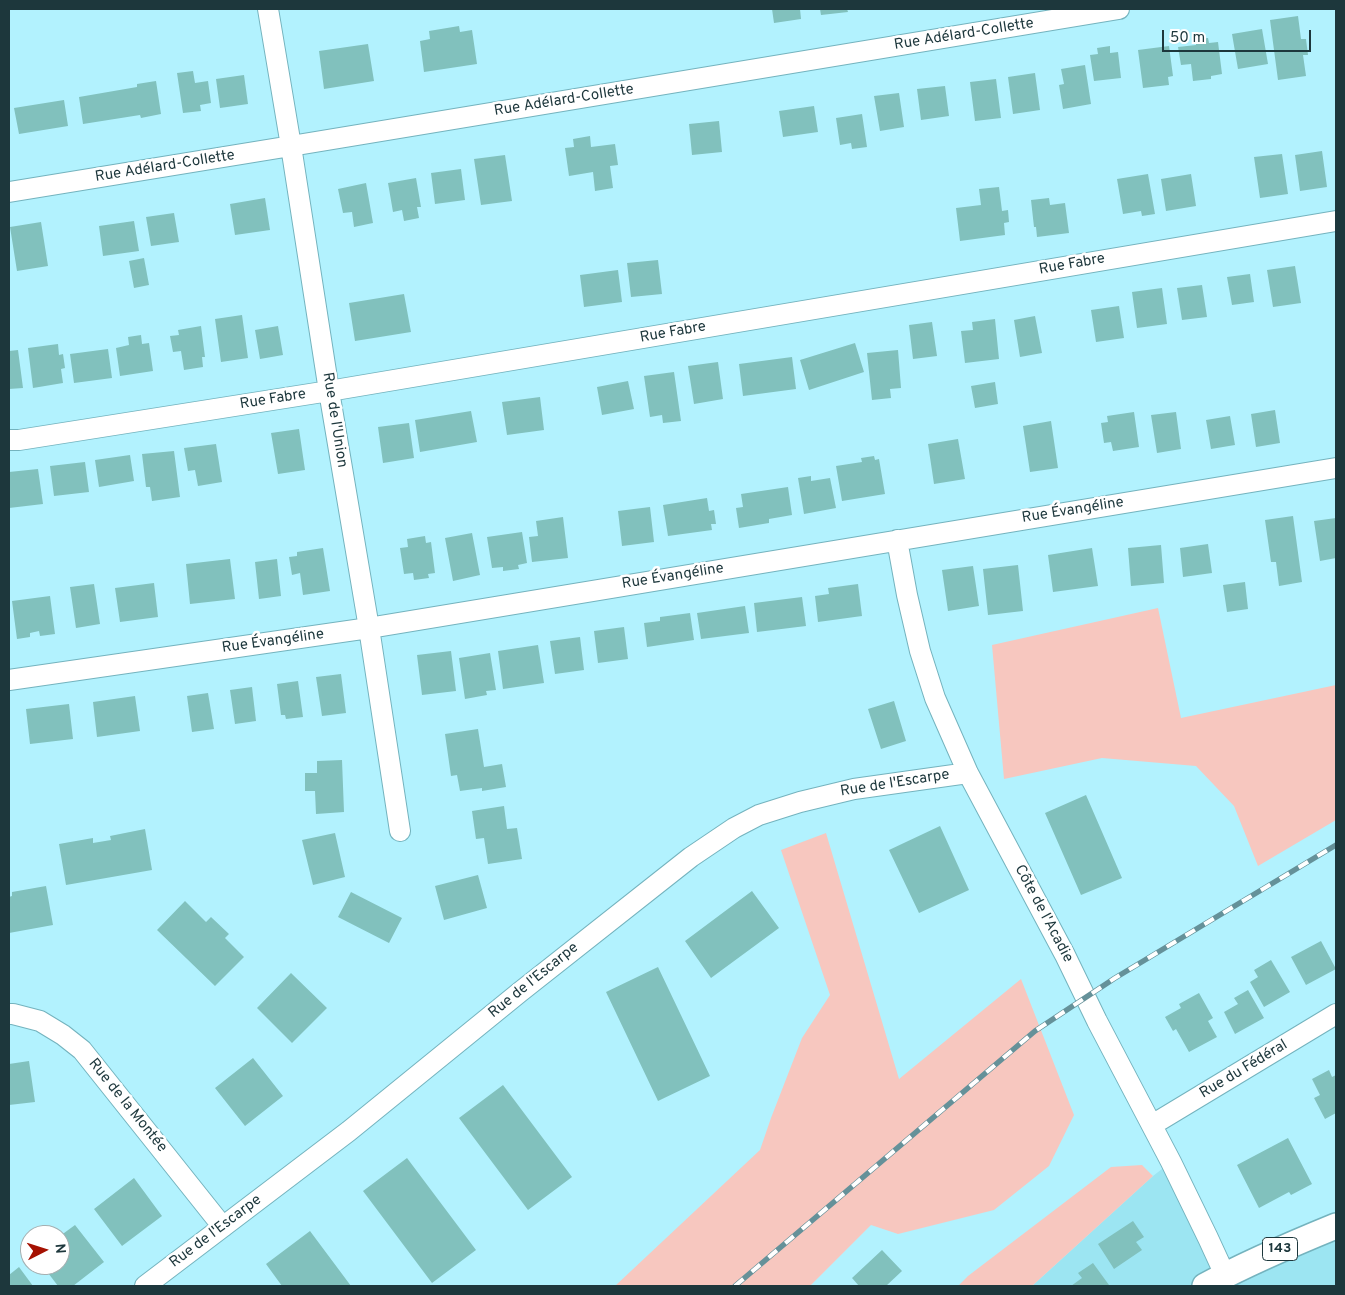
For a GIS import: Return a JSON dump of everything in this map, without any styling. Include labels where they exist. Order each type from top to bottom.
[{"type":"main road","name":"143","points":[[1215,1281],[1279,1250],[1336,1226]]},
{"type":"street","name":"Rue de l'Union","points":[[268,9],[369,628],[400,831]]},
{"type":"street","name":"Rue Adélard-Collette","points":[[9,192],[1119,9]]},
{"type":"street","name":"Rue Fabre","points":[[9,440],[19,440],[329,391],[1336,221]]},
{"type":"street","name":"Rue Évangéline","points":[[9,680],[369,628],[1336,468]]},
{"type":"street","name":"Côte de l'Acadie","points":[[897,540],[920,651],[935,698],[968,773],[1152,1125],[1208,1238],[1215,1281]]},
{"type":"street","name":"Rue de l'Escarpe","points":[[145,1286],[349,1131],[520,992],[691,857],[734,828],[759,815],[800,802],[854,789],[968,773]]},
{"type":"street","name":"Rue de la Montée","points":[[9,1014],[40,1021],[63,1035],[82,1050],[223,1227]]},
{"type":"street","name":"Rue du Fédéral","points":[[1152,1125],[1336,1014]]},
{"type":"shaded area","points":[[1158,608],[1181,718],[1336,685],[1336,820],[1258,866],[1234,806],[1196,766],[1102,758],[1004,779],[992,645]]},
{"type":"shaded area","points":[[826,833],[899,1079],[1021,979],[1074,1115],[1049,1166],[994,1210],[898,1234],[871,1225],[810,1286],[615,1286],[760,1150],[802,1038],[830,995],[781,850]]},
{"type":"shaded area","points":[[1171,1162],[1225,1275],[1336,1226],[1336,1286],[1032,1286],[1153,1176]]},
{"type":"shaded area","points":[[1142,1165],[1153,1176],[1032,1286],[958,1286],[968,1276],[1111,1167]]},
{"type":"building","points":[[772,9],[800,9],[801,19],[774,23]]},
{"type":"building","points":[[820,9],[847,9],[848,12],[821,15]]},
{"type":"building","points":[[1298,16],[1301,39],[1306,39],[1308,55],[1303,55],[1306,76],[1278,80],[1270,20]]},
{"type":"building","points":[[459,26],[460,32],[472,30],[477,64],[424,72],[420,41],[430,39],[429,31]]},
{"type":"building","points":[[1262,29],[1268,64],[1238,69],[1232,34]]},
{"type":"building","points":[[1208,38],[1209,43],[1218,42],[1222,74],[1211,76],[1211,79],[1193,81],[1191,64],[1181,65],[1178,47],[1196,45],[1196,39]]},
{"type":"building","points":[[368,44],[374,81],[324,89],[319,51]]},
{"type":"building","points":[[1110,46],[1110,53],[1118,52],[1121,78],[1094,81],[1090,55],[1098,54],[1097,48]]},
{"type":"building","points":[[1169,46],[1173,76],[1168,77],[1169,85],[1143,88],[1138,50]]},
{"type":"building","points":[[1085,65],[1091,104],[1063,109],[1059,85],[1064,84],[1061,69]]},
{"type":"building","points":[[193,71],[195,83],[208,81],[211,103],[200,105],[201,111],[183,113],[177,73]]},
{"type":"building","points":[[1035,73],[1040,110],[1013,114],[1008,77]]},
{"type":"building","points":[[244,75],[248,104],[220,108],[216,79]]},
{"type":"building","points":[[996,79],[1001,118],[975,121],[970,82]]},
{"type":"building","points":[[156,81],[161,114],[141,118],[140,115],[83,124],[79,97],[137,87],[137,84]]},
{"type":"building","points":[[945,86],[949,116],[921,120],[917,89]]},
{"type":"building","points":[[899,93],[904,127],[880,131],[874,96]]},
{"type":"building","points":[[64,100],[68,126],[19,134],[14,108]]},
{"type":"building","points":[[814,106],[818,132],[783,137],[779,111]]},
{"type":"building","points":[[862,114],[867,147],[852,149],[851,143],[840,145],[836,118]]},
{"type":"building","points":[[719,121],[722,152],[692,155],[689,124]]},
{"type":"building","points":[[590,136],[591,147],[615,144],[618,165],[610,166],[613,188],[595,191],[593,172],[569,176],[565,148],[574,147],[573,139]]},
{"type":"building","points":[[1322,151],[1327,187],[1300,191],[1295,155]]},
{"type":"building","points":[[1282,154],[1288,194],[1260,198],[1254,157]]},
{"type":"building","points":[[505,155],[512,201],[481,205],[474,159]]},
{"type":"building","points":[[461,169],[465,200],[435,204],[431,173]]},
{"type":"building","points":[[1148,174],[1155,214],[1142,216],[1141,211],[1123,214],[1117,179]]},
{"type":"building","points":[[1191,174],[1196,206],[1166,211],[1161,179]]},
{"type":"building","points":[[416,178],[421,207],[417,207],[419,218],[404,221],[402,210],[393,212],[388,183]]},
{"type":"building","points":[[366,183],[373,223],[354,227],[352,212],[343,213],[338,189]]},
{"type":"building","points":[[999,187],[1002,211],[1008,210],[1009,222],[1004,223],[1005,235],[960,241],[956,208],[981,205],[979,189]]},
{"type":"building","points":[[265,198],[270,230],[235,235],[230,204]]},
{"type":"building","points":[[1049,198],[1050,205],[1065,203],[1069,233],[1037,237],[1031,200]]},
{"type":"building","points":[[174,213],[179,242],[151,246],[146,217]]},
{"type":"building","points":[[134,221],[139,251],[103,256],[99,226]]},
{"type":"building","points":[[41,222],[48,266],[17,271],[10,227]]},
{"type":"building","points":[[144,258],[149,285],[134,288],[129,261]]},
{"type":"building","points":[[658,260],[662,294],[631,297],[627,263]]},
{"type":"building","points":[[1295,266],[1301,303],[1273,307],[1267,270]]},
{"type":"building","points":[[618,270],[622,302],[584,307],[580,275]]},
{"type":"building","points":[[1250,274],[1254,302],[1232,305],[1227,277]]},
{"type":"building","points":[[1202,285],[1207,317],[1182,320],[1177,288]]},
{"type":"building","points":[[1162,288],[1167,324],[1137,328],[1132,292]]},
{"type":"building","points":[[404,294],[411,332],[355,341],[349,303]]},
{"type":"building","points":[[1119,306],[1124,338],[1096,342],[1091,310]]},
{"type":"building","points":[[242,315],[248,358],[221,362],[215,319]]},
{"type":"building","points":[[1035,316],[1042,353],[1020,357],[1014,320]]},
{"type":"building","points":[[995,319],[999,359],[965,363],[961,331],[973,330],[972,322]]},
{"type":"building","points":[[932,322],[937,356],[913,359],[909,325]]},
{"type":"building","points":[[201,326],[205,357],[202,357],[203,367],[184,370],[181,351],[173,352],[170,336],[179,335],[178,330]]},
{"type":"building","points":[[278,326],[283,355],[260,359],[255,330]]},
{"type":"building","points":[[141,335],[142,344],[149,343],[153,371],[120,376],[116,348],[129,345],[128,337]]},
{"type":"building","points":[[855,343],[864,372],[809,390],[800,360]]},
{"type":"building","points":[[58,344],[59,355],[63,354],[65,368],[61,369],[63,383],[33,388],[28,348]]},
{"type":"building","points":[[108,349],[112,378],[74,383],[70,354]]},
{"type":"building","points":[[18,350],[23,388],[9,389],[9,351]]},
{"type":"building","points":[[898,350],[901,388],[890,389],[891,398],[872,400],[867,353]]},
{"type":"building","points":[[792,357],[796,389],[743,396],[739,364]]},
{"type":"building","points":[[718,362],[723,399],[694,404],[688,366]]},
{"type":"building","points":[[674,372],[681,421],[663,423],[662,415],[650,417],[644,376]]},
{"type":"building","points":[[628,381],[634,409],[602,415],[597,387]]},
{"type":"building","points":[[995,382],[998,404],[975,408],[971,386]]},
{"type":"building","points":[[540,397],[544,430],[507,435],[502,402]]},
{"type":"building","points":[[1275,410],[1280,443],[1256,447],[1251,414]]},
{"type":"building","points":[[471,411],[477,442],[420,452],[415,420]]},
{"type":"building","points":[[1134,412],[1139,447],[1113,451],[1111,442],[1104,443],[1101,423],[1108,422],[1107,416]]},
{"type":"building","points":[[1176,412],[1181,449],[1157,453],[1151,415]]},
{"type":"building","points":[[1230,416],[1235,445],[1211,449],[1206,420]]},
{"type":"building","points":[[1051,421],[1058,468],[1030,472],[1023,426]]},
{"type":"building","points":[[409,423],[414,458],[383,463],[378,427]]},
{"type":"building","points":[[299,429],[305,470],[278,474],[271,433]]},
{"type":"building","points":[[958,439],[965,479],[934,484],[928,444]]},
{"type":"building","points":[[216,444],[222,482],[198,486],[195,470],[188,471],[184,448]]},
{"type":"building","points":[[174,451],[180,497],[152,501],[150,487],[146,487],[142,454]]},
{"type":"building","points":[[130,455],[134,481],[99,487],[95,460]]},
{"type":"building","points":[[874,456],[875,460],[879,459],[885,494],[842,501],[836,466],[862,462],[861,458]]},
{"type":"building","points":[[85,462],[89,492],[54,496],[50,466]]},
{"type":"building","points":[[38,469],[43,504],[9,508],[9,472]]},
{"type":"building","points":[[811,476],[811,481],[830,478],[836,508],[804,514],[798,478]]},
{"type":"building","points":[[788,487],[792,515],[769,519],[769,523],[739,528],[736,508],[743,507],[741,494]]},
{"type":"building","points":[[707,498],[709,511],[714,510],[716,524],[711,524],[712,530],[668,536],[663,505]]},
{"type":"building","points":[[650,507],[654,542],[622,546],[618,511]]},
{"type":"building","points":[[1293,516],[1302,582],[1279,586],[1276,562],[1271,562],[1265,520]]},
{"type":"building","points":[[563,517],[568,558],[532,562],[529,537],[538,536],[536,521]]},
{"type":"building","points":[[1336,518],[1336,558],[1320,561],[1314,521]]},
{"type":"building","points":[[522,532],[527,563],[518,565],[519,569],[503,571],[503,567],[492,568],[487,537]]},
{"type":"building","points":[[472,533],[480,575],[453,581],[445,538]]},
{"type":"building","points":[[425,536],[426,543],[431,542],[435,573],[428,574],[429,578],[414,580],[413,573],[404,574],[400,548],[408,547],[407,539]]},
{"type":"building","points":[[1208,544],[1212,573],[1183,577],[1180,548]]},
{"type":"building","points":[[1161,545],[1164,583],[1131,586],[1128,548]]},
{"type":"building","points":[[323,548],[330,591],[303,595],[300,573],[292,575],[289,557],[297,556],[297,552]]},
{"type":"building","points":[[1092,548],[1098,586],[1053,592],[1048,555]]},
{"type":"building","points":[[230,559],[235,599],[190,604],[186,564]]},
{"type":"building","points":[[277,559],[281,596],[259,599],[255,562]]},
{"type":"building","points":[[1018,565],[1023,611],[988,615],[983,569]]},
{"type":"building","points":[[973,566],[979,606],[948,611],[942,570]]},
{"type":"building","points":[[1245,582],[1248,609],[1227,612],[1223,585]]},
{"type":"building","points":[[154,583],[158,617],[120,622],[115,588]]},
{"type":"building","points":[[94,584],[100,624],[76,628],[70,587]]},
{"type":"building","points":[[858,584],[862,616],[818,622],[815,596],[829,594],[828,588]]},
{"type":"building","points":[[50,596],[55,634],[40,636],[39,631],[30,633],[30,637],[17,639],[12,601]]},
{"type":"building","points":[[802,597],[806,626],[757,632],[754,603]]},
{"type":"building","points":[[745,606],[749,633],[701,639],[697,613]]},
{"type":"building","points":[[690,613],[694,640],[647,647],[644,623],[660,621],[660,617]]},
{"type":"building","points":[[624,627],[628,659],[598,663],[594,631]]},
{"type":"building","points":[[580,637],[584,670],[555,674],[550,641]]},
{"type":"building","points":[[538,645],[544,683],[503,689],[498,651]]},
{"type":"building","points":[[451,651],[456,691],[422,695],[417,655]]},
{"type":"building","points":[[490,653],[496,690],[486,691],[487,695],[465,699],[459,658]]},
{"type":"building","points":[[341,674],[346,713],[322,716],[316,677]]},
{"type":"building","points":[[298,681],[303,717],[286,719],[285,715],[281,715],[277,684]]},
{"type":"building","points":[[252,687],[256,721],[235,724],[230,690]]},
{"type":"building","points":[[208,693],[214,729],[192,732],[187,696]]},
{"type":"building","points":[[135,696],[140,731],[97,737],[93,702]]},
{"type":"building","points":[[894,701],[906,741],[881,749],[868,709]]},
{"type":"building","points":[[69,704],[73,739],[30,744],[26,709]]},
{"type":"building","points":[[478,729],[484,767],[502,764],[506,787],[482,791],[482,788],[460,791],[457,775],[451,776],[445,734]]},
{"type":"building","points":[[342,760],[344,812],[316,814],[315,791],[305,791],[305,773],[317,773],[317,761]]},
{"type":"building","points":[[1086,795],[1122,878],[1081,895],[1045,813]]},
{"type":"building","points":[[504,806],[507,829],[517,828],[522,859],[488,864],[484,838],[476,839],[472,811]]},
{"type":"building","points":[[940,826],[969,890],[919,913],[889,850]]},
{"type":"building","points":[[145,829],[152,870],[66,885],[59,844],[93,838],[93,843],[111,840],[110,836]]},
{"type":"building","points":[[335,833],[345,877],[313,885],[302,840]]},
{"type":"building","points":[[478,875],[487,908],[444,920],[435,886]]},
{"type":"building","points":[[46,886],[53,925],[9,933],[9,897],[12,896],[12,892]]},
{"type":"building","points":[[752,891],[779,928],[711,978],[685,941]]},
{"type":"building","points":[[351,892],[402,918],[389,943],[338,917]]},
{"type":"building","points":[[185,901],[206,922],[211,917],[229,934],[225,938],[244,957],[215,986],[157,930]]},
{"type":"building","points":[[1321,941],[1336,969],[1306,985],[1291,957]]},
{"type":"building","points":[[1271,960],[1290,992],[1264,1007],[1250,982],[1258,977],[1254,970]]},
{"type":"building","points":[[658,967],[710,1076],[658,1101],[606,992]]},
{"type":"building","points":[[291,973],[327,1008],[292,1043],[257,1008]]},
{"type":"building","points":[[1248,990],[1264,1018],[1235,1034],[1224,1012],[1238,1004],[1234,998]]},
{"type":"building","points":[[1199,993],[1213,1018],[1208,1021],[1217,1037],[1189,1052],[1176,1029],[1173,1031],[1165,1017],[1181,1008],[1179,1004]]},
{"type":"building","points":[[253,1058],[283,1096],[245,1126],[215,1088]]},
{"type":"building","points":[[29,1061],[35,1102],[9,1105],[9,1064]]},
{"type":"building","points":[[1329,1070],[1332,1077],[1336,1075],[1336,1113],[1325,1119],[1314,1098],[1320,1095],[1312,1079]]},
{"type":"building","points":[[503,1085],[572,1177],[528,1210],[459,1118]]},
{"type":"building","points":[[1288,1138],[1312,1184],[1291,1195],[1289,1192],[1259,1208],[1237,1165]]},
{"type":"building","points":[[407,1158],[476,1250],[432,1283],[363,1191]]},
{"type":"building","points":[[134,1178],[162,1216],[122,1246],[94,1209]]},
{"type":"building","points":[[1133,1221],[1144,1237],[1136,1242],[1142,1250],[1114,1269],[1098,1244]]},
{"type":"building","points":[[75,1225],[104,1262],[73,1286],[58,1286],[50,1275],[70,1275],[70,1229]]},
{"type":"building","points":[[310,1231],[351,1286],[282,1286],[266,1264]]},
{"type":"building","points":[[882,1250],[902,1271],[886,1286],[859,1286],[852,1278]]},
{"type":"building","points":[[1093,1263],[1109,1285],[1071,1286],[1082,1278],[1078,1273]]},
{"type":"building","points":[[19,1267],[20,1275],[25,1275],[33,1286],[9,1286],[9,1275]]},
{"type":"railway","points":[[735,1286],[1035,1031],[1115,978],[1336,845]]}]
